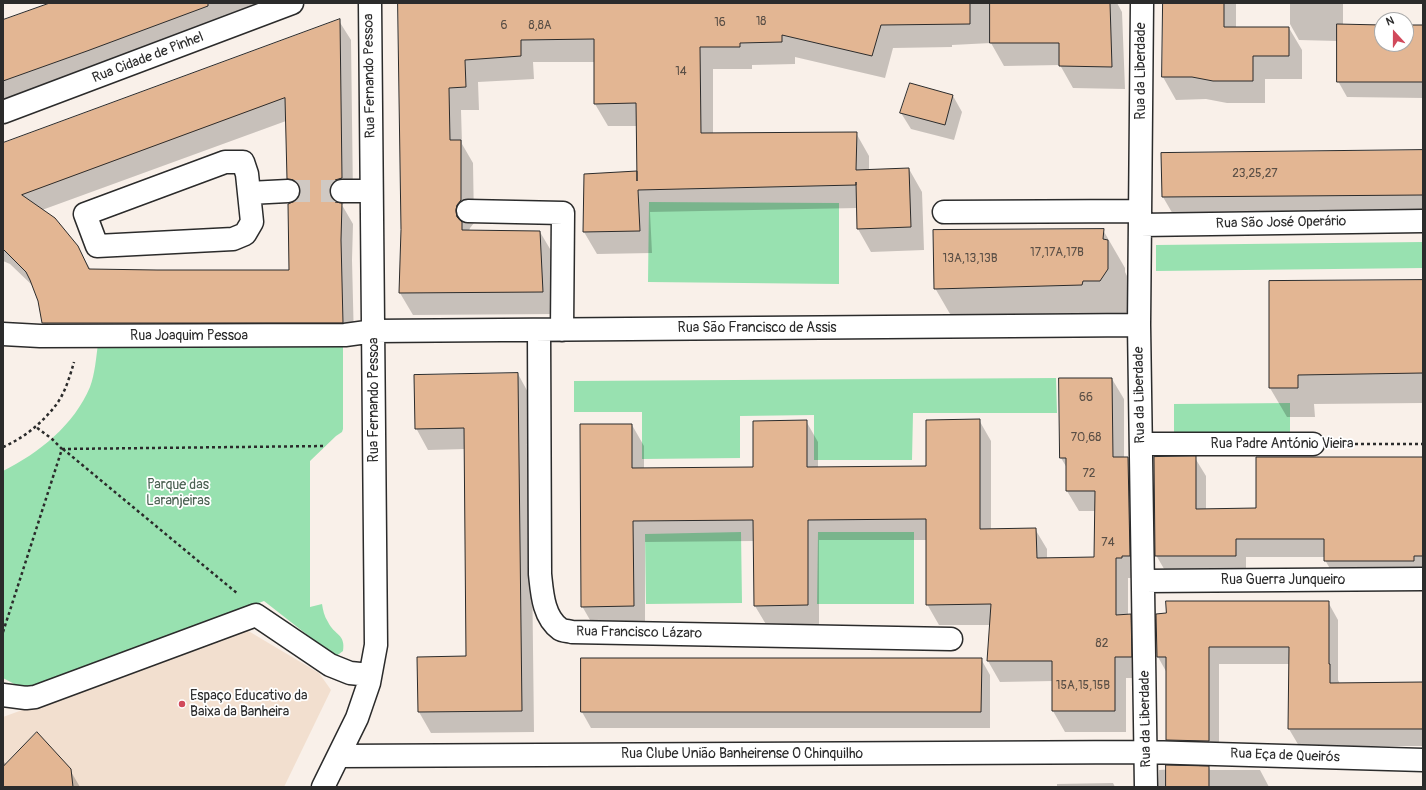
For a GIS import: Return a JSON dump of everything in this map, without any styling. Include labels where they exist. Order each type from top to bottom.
[{"type":"street","name":"Rua Cidade de Pinhel","points":[[3,112],[292,3]]},
{"type":"street","name":"Rua Fernando Pessoa","points":[[323,787],[357,718],[370,675],[376,645],[370,3]]},
{"type":"street","name":"Rua da Liberdade","points":[[1142,3],[1139,326],[1146,787]]},
{"type":"street","points":[[225,162],[243,162],[248,174],[249,193],[252,222],[245,234],[233,239],[97,246],[85,214],[225,162]]},
{"type":"street","points":[[342,191],[371,191]]},
{"type":"street","points":[[249,193],[288,192]]},
{"type":"street","points":[[468,211],[563,212],[562,330]]},
{"type":"street","name":"Rua São José Operário","points":[[944,212],[1140,218],[1423,221]]},
{"type":"street","name":"Rua São Francisco de Assis","points":[[374,331],[1139,326]]},
{"type":"street","name":"Rua Francisco Lázaro","points":[[539,330],[540,574],[542,597],[546,609],[552,620],[560,629],[572,632],[952,638]]},
{"type":"street","name":"Rua Joaquim Pessoa","points":[[3,334],[78,336],[345,335],[374,331]]},
{"type":"street","name":"Rua Padre António Vieira","points":[[1141,444],[1313,444]]},
{"type":"street","name":"Rua Guerra Junqueiro","points":[[1144,581],[1423,579]]},
{"type":"street","points":[[3,695],[26,698],[35,697],[256,616],[330,664],[350,673],[370,675]]},
{"type":"street","name":"Rua Clube União Banheirense O Chinquilho","points":[[338,756],[1146,752]]},
{"type":"street","name":"Rua Eça de Queirós","points":[[1146,752],[1423,760]]},
{"type":"path","points":[[3,447],[12,443],[36,427],[57,404],[68,380],[75,358],[78,336]]},
{"type":"path","points":[[36,427],[239,596]]},
{"type":"path","name":"Rua Padre António Vieira","points":[[1313,444],[1423,444]]},
{"type":"path","points":[[62,449],[325,446]]},
{"type":"path","points":[[3,632],[62,449]]},
{"type":"shaded area","name":"Espaço Educativo da Baixa da Banheira","points":[[245,629],[319,673],[331,690],[284,787],[3,787],[3,717]]},
{"type":"green space","points":[[649,202],[839,203],[839,284],[648,282]]},
{"type":"green space","points":[[1423,242],[1423,268],[1156,271],[1156,245]]},
{"type":"green space","name":"Parque das Laranjeiras","points":[[343,343],[343,429],[342,432],[310,461],[310,607],[322,604],[330,626],[343,641],[343,651],[335,657],[311,643],[310,637],[264,601],[31,687],[20,687],[3,678],[3,471],[30,456],[42,447],[65,426],[75,414],[92,382],[98,344]]},
{"type":"green space","points":[[1056,378],[1057,413],[913,413],[912,460],[814,460],[814,415],[740,416],[740,458],[642,459],[642,412],[574,412],[574,381]]},
{"type":"green space","points":[[1290,403],[1290,432],[1174,433],[1174,404]]},
{"type":"green space","points":[[741,532],[742,603],[646,604],[645,534]]},
{"type":"green space","points":[[818,532],[914,532],[914,604],[817,604]]},
{"type":"building","points":[[50,3],[208,3],[208,6],[3,81],[3,20]]},
{"type":"building","points":[[398,3],[970,3],[970,24],[881,25],[872,56],[782,35],[782,42],[740,43],[740,47],[700,47],[701,133],[857,132],[856,170],[909,168],[911,227],[857,229],[856,182],[856,185],[638,190],[640,231],[583,232],[584,174],[637,171],[636,103],[594,104],[594,39],[521,40],[521,56],[465,60],[466,87],[449,88],[450,140],[461,140],[461,200],[457,205],[457,217],[462,222],[462,230],[540,231],[543,292],[399,293],[401,230]]},
{"type":"building","points":[[990,3],[1110,3],[1112,67],[1059,66],[1059,43],[990,43]]},
{"type":"building","points":[[1163,3],[1224,3],[1224,27],[1289,27],[1289,56],[1253,56],[1253,81],[1213,81],[1192,77],[1162,77]]},
{"type":"building","points":[[340,19],[342,178],[335,180],[331,185],[330,191],[331,197],[335,202],[342,203],[341,240],[343,323],[42,323],[38,301],[26,272],[3,249],[3,143]],"holes":[[[285,98],[287,179],[293,180],[298,184],[300,191],[299,197],[295,201],[288,204],[289,270],[89,269],[78,246],[55,218],[22,195]]]},
{"type":"building","points":[[1337,24],[1374,25],[1374,52],[1414,52],[1414,25],[1423,25],[1423,82],[1337,82]]},
{"type":"building","points":[[910,83],[953,95],[945,125],[900,113]]},
{"type":"building","points":[[1423,150],[1423,195],[1162,197],[1161,153]]},
{"type":"building","points":[[1104,229],[1103,239],[1108,240],[1108,269],[1100,281],[1083,281],[1082,285],[934,289],[933,230]]},
{"type":"building","points":[[1423,280],[1423,373],[1298,375],[1298,388],[1269,388],[1269,281]]},
{"type":"building","points":[[518,373],[522,711],[418,712],[417,657],[466,656],[464,428],[415,429],[414,375]]},
{"type":"building","points":[[1059,378],[1112,378],[1113,457],[1128,457],[1130,556],[1116,558],[1116,615],[1131,614],[1132,657],[1115,657],[1115,711],[1052,711],[1052,661],[987,661],[991,604],[926,605],[926,519],[808,520],[808,605],[754,606],[753,520],[633,521],[634,606],[581,607],[580,424],[632,424],[632,468],[753,467],[753,421],[807,420],[807,467],[926,466],[926,420],[980,419],[980,529],[1036,528],[1037,558],[1094,557],[1095,491],[1066,491],[1066,458],[1060,458]]},
{"type":"building","points":[[1196,456],[1196,509],[1256,508],[1256,457],[1423,457],[1423,556],[1414,556],[1414,561],[1324,561],[1324,539],[1236,539],[1236,556],[1155,556],[1154,457]]},
{"type":"building","points":[[1166,601],[1329,601],[1330,683],[1423,682],[1423,729],[1288,729],[1289,647],[1209,647],[1209,741],[1166,740],[1166,657],[1157,657],[1156,614],[1166,613]]},
{"type":"building","points":[[581,658],[982,658],[981,712],[581,712]]},
{"type":"building","points":[[37,732],[71,769],[73,787],[3,787],[3,767]]},
{"type":"building","points":[[1166,765],[1209,766],[1209,787],[1166,787]]},
{"type":"tunnel","points":[[288,191],[342,191]]},
{"type":"place","name":"Espaço Educativo da Baixa da Banheira","points":[[182,704]]}]
